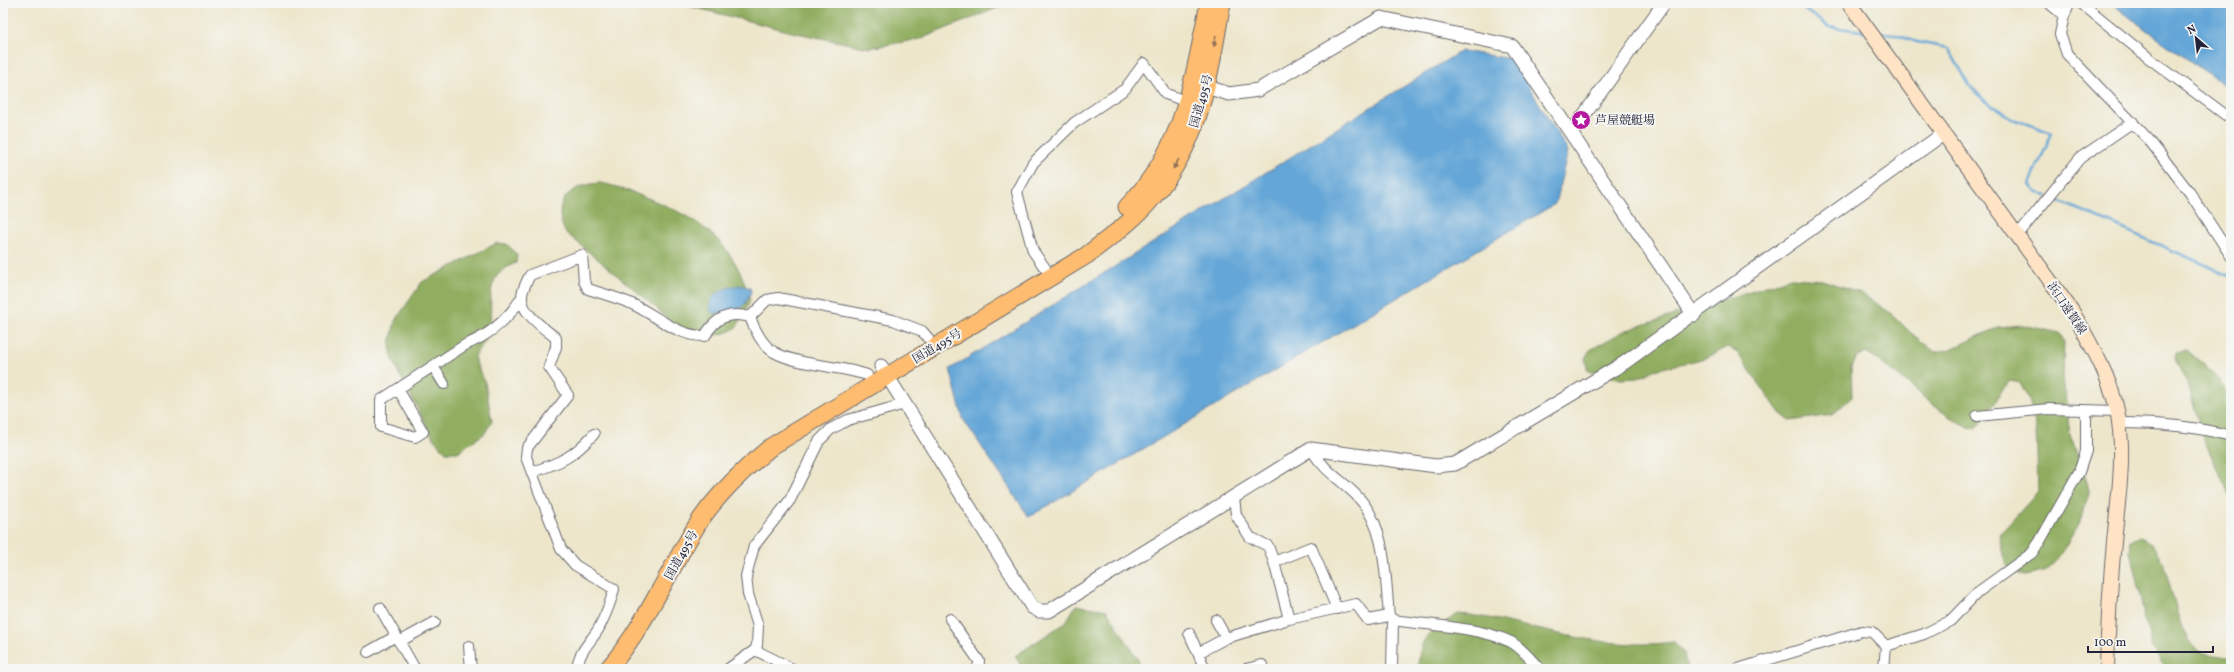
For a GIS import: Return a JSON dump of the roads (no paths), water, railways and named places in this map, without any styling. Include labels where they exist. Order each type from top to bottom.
[{"type":"highway","name":"国道495号","points":[[608,669],[647,614],[700,521],[748,466],[772,446],[928,338],[1084,244],[1119,216],[1143,190],[1170,150],[1188,102],[1208,3]]},
{"type":"highway","name":"国道495号","points":[[596,669],[625,632],[694,515],[714,489],[761,442],[878,372],[1087,255],[1126,224],[1153,198],[1175,167],[1197,124],[1207,87],[1222,3]]},
{"type":"main road","name":"浜口遠賀線","points":[[1850,3],[2072,311],[2094,348],[2109,380],[2118,417],[2121,466],[2109,594],[2107,669]]},
{"type":"street","points":[[1572,132],[1664,3]]},
{"type":"street","points":[[2050,3],[2064,16]]},
{"type":"street","points":[[2070,3],[2064,16],[2060,34],[2067,54],[2150,140],[2190,193],[2231,256]]},
{"type":"street","points":[[2081,3],[2150,59],[2231,119]]},
{"type":"street","points":[[1194,73],[1207,87],[1229,94],[1258,90],[1381,18],[1512,46],[1572,132],[1694,315]]},
{"type":"street","points":[[1045,268],[1033,251],[1017,192],[1034,163],[1074,123],[1125,89],[1144,63],[1166,94],[1188,102]]},
{"type":"street","points":[[2017,236],[2080,158],[2133,122]]},
{"type":"street","points":[[750,317],[760,337],[773,352],[787,358],[878,372],[905,404],[1032,607],[1039,611],[1049,611],[1311,449],[1436,466],[1455,464],[1624,363],[1694,315],[1943,134]]},
{"type":"street","points":[[398,389],[423,432],[415,437],[381,427],[380,400],[500,325],[513,312],[522,297],[530,274],[582,255],[584,281],[588,289],[632,304],[669,325],[694,336],[705,336],[716,320],[729,315],[750,317]]},
{"type":"street","points":[[522,297],[529,314],[556,338],[556,347],[548,367],[568,395],[527,448],[526,457],[562,549],[575,565],[614,590],[598,629],[588,640],[578,662],[577,669]]},
{"type":"street","points":[[750,317],[767,300],[778,298],[893,320],[922,331],[928,338]]},
{"type":"street","points":[[433,366],[444,384]]},
{"type":"street","points":[[728,669],[755,650],[757,645],[758,626],[748,594],[746,576],[754,546],[790,500],[819,441],[830,429],[848,420],[905,404]]},
{"type":"street","points":[[1977,416],[2050,409],[2086,411],[2144,423],[2209,430],[2231,436]]},
{"type":"street","points":[[1886,646],[1924,634],[1950,621],[1978,592],[2032,553],[2079,472],[2086,451],[2086,411]]},
{"type":"street","points":[[532,472],[564,461],[579,451],[594,434]]},
{"type":"street","points":[[1311,449],[1321,465],[1356,494],[1367,507],[1379,532],[1391,618],[1392,669]]},
{"type":"street","points":[[1234,497],[1236,514],[1250,537],[1268,546],[1274,562],[1289,619]]},
{"type":"street","points":[[1274,562],[1311,547],[1337,609]]},
{"type":"street","points":[[1198,653],[1226,638],[1289,619],[1356,604],[1368,620],[1391,618],[1480,633],[1510,642],[1522,650],[1540,669]]},
{"type":"street","points":[[380,608],[415,669]]},
{"type":"street","points":[[950,619],[979,661],[978,669]]},
{"type":"street","points":[[1216,620],[1226,638]]},
{"type":"street","points":[[368,652],[435,622]]},
{"type":"street","points":[[1738,669],[1862,631],[1872,632],[1886,646],[1884,669]]},
{"type":"street","points":[[1189,633],[1205,669]]},
{"type":"street","points":[[469,646],[471,669]]},
{"type":"street","points":[[755,650],[792,669]]},
{"type":"street","points":[[1246,669],[1262,665],[1263,669]]},
{"type":"water","points":[[2111,3],[2231,3],[2231,90],[2149,32]]},
{"type":"water","points":[[1461,51],[1512,59],[1568,151],[1555,204],[1029,517],[963,419],[950,369]]},
{"type":"water","points":[[740,285],[750,288],[751,292],[745,304],[739,309],[713,314],[710,308],[710,302],[713,298],[723,290]]},
{"type":"waterway","points":[[1795,3],[1829,27],[1864,31]]},
{"type":"waterway","points":[[1877,32],[1894,34],[1917,42],[1948,48],[1970,86],[1986,102],[2016,120],[2052,133],[2030,184],[2036,191],[2047,196]]},
{"type":"waterway","points":[[2052,198],[2231,276]]},
{"type":"place","name":"芦屋競艇場","points":[[1581,120]]}]
